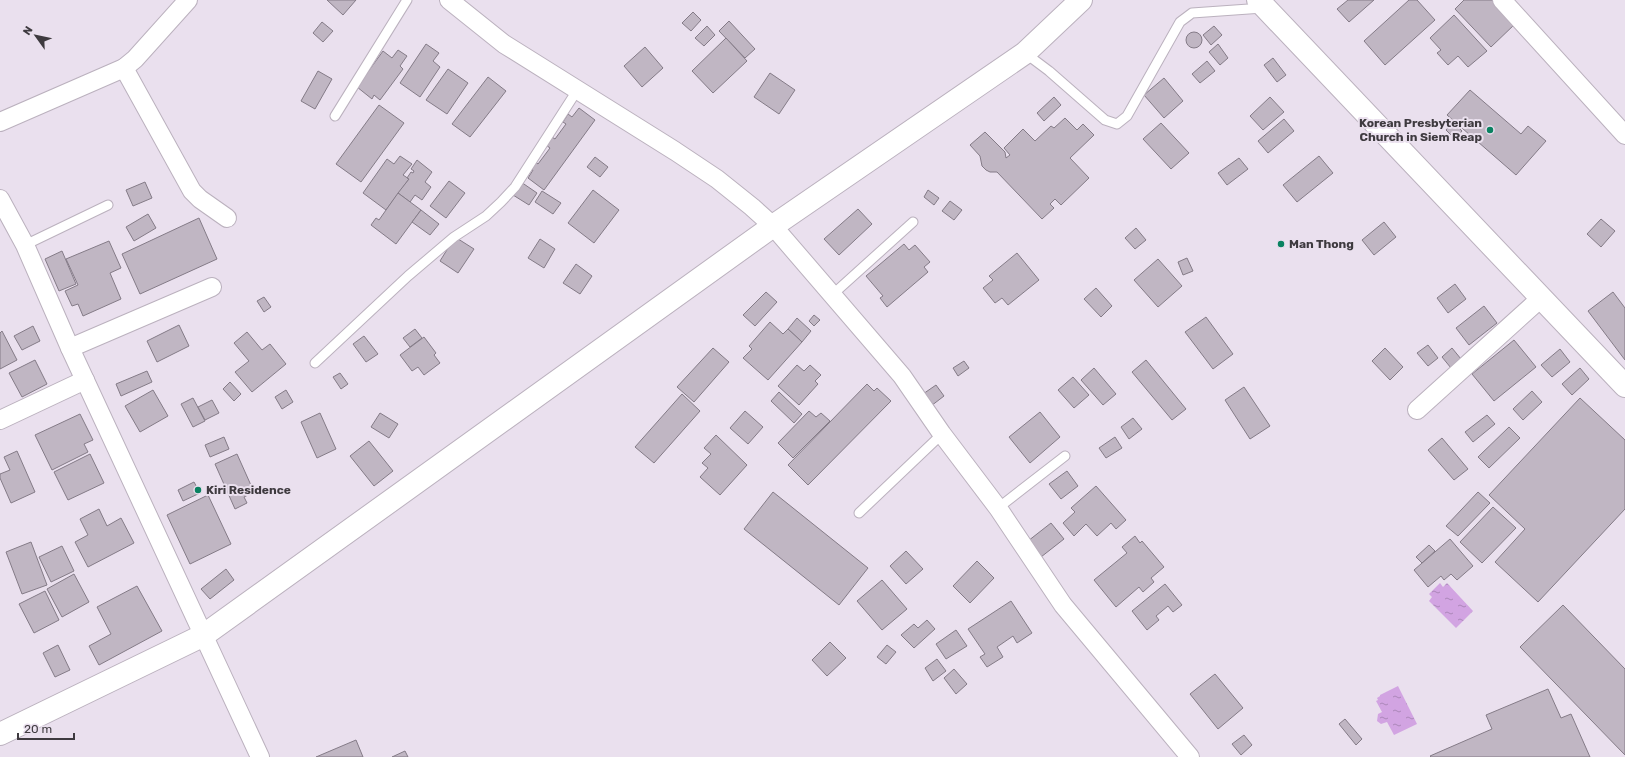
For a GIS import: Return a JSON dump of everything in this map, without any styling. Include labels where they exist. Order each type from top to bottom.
[{"type":"street","points":[[0,122],[124,68],[135,59],[188,0]]},
{"type":"street","points":[[449,0],[504,44],[717,179],[752,207],[772,226],[902,376],[942,434],[998,508],[1063,605],[1190,757]]},
{"type":"street","points":[[0,734],[204,635],[772,226],[1025,53],[1081,0]]},
{"type":"street","points":[[1502,0],[1625,135]]},
{"type":"street","points":[[1261,4],[1625,386]]},
{"type":"street","points":[[124,68],[192,191],[200,199],[227,218]]},
{"type":"street","points":[[0,199],[25,245],[70,348],[260,757]]},
{"type":"street","points":[[70,348],[212,287]]},
{"type":"street","points":[[1417,410],[1542,298]]},
{"type":"street","points":[[0,420],[85,380]]},
{"type":"lane","points":[[335,116],[407,0]]},
{"type":"lane","points":[[1025,53],[1049,71],[1105,120],[1117,124],[1127,116],[1180,22],[1192,13],[1261,4]]},
{"type":"lane","points":[[315,363],[408,276],[454,237],[486,216],[501,202],[515,187],[578,90]]},
{"type":"lane","points":[[25,245],[108,205]]},
{"type":"lane","points":[[832,296],[913,222]]},
{"type":"lane","points":[[859,513],[942,434]]},
{"type":"lane","points":[[998,508],[1065,456]]},
{"type":"water","points":[[1440,583],[1443,587],[1447,583],[1473,611],[1456,628],[1429,601],[1432,597],[1429,594]]},
{"type":"water","points":[[1398,686],[1417,724],[1394,735],[1387,722],[1381,724],[1377,721],[1378,714],[1382,712],[1376,701],[1380,695]]},
{"type":"building","points":[[327,0],[356,0],[343,15]]},
{"type":"building","points":[[1348,0],[1374,0],[1349,22],[1337,9]]},
{"type":"building","points":[[1409,0],[1417,0],[1435,20],[1385,65],[1364,41]]},
{"type":"building","points":[[1464,0],[1495,0],[1516,23],[1491,47],[1455,9]]},
{"type":"building","points":[[693,12],[701,20],[691,31],[682,23]]},
{"type":"building","points":[[1454,15],[1487,51],[1468,67],[1458,56],[1448,65],[1437,53],[1441,50],[1430,38]]},
{"type":"building","points":[[729,21],[755,49],[745,58],[719,31]]},
{"type":"building","points":[[322,22],[333,31],[323,42],[313,33]]},
{"type":"building","points":[[707,26],[715,35],[704,46],[695,38]]},
{"type":"building","points":[[1214,26],[1222,35],[1211,45],[1203,35]]},
{"type":"building","points":[[1191,32],[1197,32],[1202,37],[1200,46],[1197,48],[1191,48],[1186,43],[1186,37]]},
{"type":"building","points":[[726,38],[747,61],[713,93],[692,71]]},
{"type":"building","points":[[426,44],[439,53],[433,61],[440,67],[420,97],[400,83]]},
{"type":"building","points":[[1218,44],[1228,58],[1220,65],[1209,52]]},
{"type":"building","points":[[645,47],[663,68],[642,87],[624,66]]},
{"type":"building","points":[[398,50],[407,56],[400,66],[403,69],[380,100],[374,95],[372,99],[357,87],[383,51],[392,58]]},
{"type":"building","points":[[1273,58],[1286,75],[1277,82],[1264,65]]},
{"type":"building","points":[[1207,61],[1215,71],[1200,83],[1192,74]]},
{"type":"building","points":[[448,69],[468,83],[447,114],[426,100]]},
{"type":"building","points":[[318,71],[332,79],[315,109],[301,101]]},
{"type":"building","points":[[770,73],[795,90],[779,114],[754,97]]},
{"type":"building","points":[[488,77],[506,91],[470,137],[452,124]]},
{"type":"building","points":[[1164,78],[1183,101],[1164,118],[1144,95]]},
{"type":"building","name":"Korean Presbyterian Church in Siem Reap","points":[[1470,90],[1521,134],[1528,126],[1546,141],[1516,175],[1447,115]]},
{"type":"building","points":[[1054,97],[1061,105],[1044,121],[1037,113]]},
{"type":"building","points":[[1270,97],[1284,112],[1263,130],[1250,116]]},
{"type":"building","points":[[379,105],[404,123],[361,182],[336,164]]},
{"type":"building","points":[[579,108],[595,120],[544,190],[528,178],[533,170],[530,167],[534,161],[538,164],[550,148],[546,145],[552,137],[555,139],[566,124],[563,122],[568,114],[572,117]]},
{"type":"building","points":[[1065,118],[1077,130],[1083,124],[1094,135],[1070,158],[1089,178],[1061,205],[1055,199],[1050,204],[1054,208],[1042,219],[997,172],[990,172],[982,166],[980,156],[970,145],[985,132],[1005,152],[1006,158],[1010,155],[1004,148],[1023,129],[1035,141],[1051,126],[1054,128]]},
{"type":"building","points":[[1284,119],[1294,131],[1268,153],[1258,141]]},
{"type":"building","points":[[1453,122],[1462,131],[1455,139],[1446,130]]},
{"type":"building","points":[[1161,123],[1189,153],[1171,169],[1143,139]]},
{"type":"building","points":[[400,156],[412,164],[403,175],[409,179],[386,210],[363,193],[387,159],[394,164]]},
{"type":"building","points":[[1319,156],[1333,173],[1297,202],[1283,185]]},
{"type":"building","points":[[595,157],[608,167],[600,177],[587,167]]},
{"type":"building","points":[[1239,158],[1248,169],[1227,185],[1218,173]]},
{"type":"building","points":[[417,160],[432,172],[425,182],[431,187],[422,200],[415,195],[410,202],[398,193],[409,179],[407,178],[411,172],[413,173],[414,171],[411,169]]},
{"type":"building","points":[[449,181],[465,193],[446,218],[430,206]]},
{"type":"building","points":[[145,182],[152,198],[133,206],[126,190]]},
{"type":"building","points":[[521,182],[537,193],[529,205],[513,195]]},
{"type":"building","points":[[593,190],[619,210],[594,243],[568,223]]},
{"type":"building","points":[[928,190],[939,198],[934,205],[924,197]]},
{"type":"building","points":[[542,191],[561,203],[553,214],[535,202]]},
{"type":"building","points":[[398,193],[421,210],[396,244],[371,225],[376,218],[379,220]]},
{"type":"building","points":[[950,201],[962,210],[954,220],[942,211]]},
{"type":"building","points":[[858,209],[872,224],[839,255],[824,239]]},
{"type":"building","points":[[421,210],[439,224],[430,235],[412,222]]},
{"type":"building","points":[[148,214],[156,228],[134,241],[126,227]]},
{"type":"building","points":[[199,218],[217,259],[140,294],[122,254]]},
{"type":"building","points":[[1601,219],[1615,231],[1601,247],[1587,234]]},
{"type":"building","points":[[1384,222],[1396,237],[1374,255],[1362,240]]},
{"type":"building","points":[[1136,228],[1146,240],[1135,249],[1125,238]]},
{"type":"building","points":[[455,237],[474,249],[458,273],[440,261]]},
{"type":"building","points":[[540,239],[555,249],[544,268],[528,258]]},
{"type":"building","points":[[109,241],[121,268],[110,273],[121,299],[83,316],[78,304],[72,306],[65,291],[78,285],[66,259]]},
{"type":"building","points":[[904,244],[909,250],[915,245],[930,262],[924,267],[928,272],[887,307],[880,298],[883,296],[866,276]]},
{"type":"building","points":[[62,251],[76,284],[59,291],[45,259]]},
{"type":"building","points":[[1017,253],[1039,280],[1008,305],[1002,298],[995,303],[983,288],[993,280],[989,276]]},
{"type":"building","points":[[1187,258],[1193,271],[1183,275],[1178,262]]},
{"type":"building","points":[[1158,259],[1182,286],[1158,307],[1134,280]]},
{"type":"building","points":[[576,264],[592,276],[580,294],[563,283]]},
{"type":"building","points":[[1455,284],[1466,299],[1448,313],[1437,298]]},
{"type":"building","points":[[1096,288],[1112,306],[1101,317],[1084,299]]},
{"type":"building","points":[[766,292],[777,302],[755,326],[743,315]]},
{"type":"building","points":[[1613,292],[1625,308],[1625,360],[1588,311]]},
{"type":"building","points":[[264,297],[271,307],[264,312],[257,301]]},
{"type":"building","points":[[1484,306],[1497,323],[1469,345],[1456,328]]},
{"type":"building","points":[[814,315],[820,320],[814,326],[809,321]]},
{"type":"building","points":[[1206,317],[1233,354],[1213,369],[1185,332]]},
{"type":"building","points":[[797,318],[811,331],[802,342],[788,329]]},
{"type":"building","points":[[770,322],[783,334],[788,329],[802,342],[768,380],[743,358],[752,349],[749,346]]},
{"type":"building","points":[[179,325],[189,346],[157,362],[147,341]]},
{"type":"building","points":[[33,326],[40,341],[22,350],[14,336]]},
{"type":"building","points":[[415,329],[422,338],[410,347],[403,338]]},
{"type":"building","points":[[2,331],[17,360],[0,369],[0,333]]},
{"type":"building","points":[[247,332],[262,350],[270,344],[286,364],[252,392],[235,372],[249,361],[234,343]]},
{"type":"building","points":[[364,336],[378,354],[366,362],[353,344]]},
{"type":"building","points":[[424,337],[436,353],[434,355],[440,363],[424,375],[418,367],[412,371],[400,355]]},
{"type":"building","points":[[1514,340],[1536,367],[1494,401],[1472,374]]},
{"type":"building","points":[[1428,345],[1438,358],[1428,366],[1417,353]]},
{"type":"building","points":[[713,348],[729,362],[694,402],[677,387]]},
{"type":"building","points":[[1385,348],[1403,367],[1390,380],[1372,361]]},
{"type":"building","points":[[1452,348],[1461,359],[1451,368],[1442,357]]},
{"type":"building","points":[[1560,349],[1570,362],[1552,377],[1541,365]]},
{"type":"building","points":[[35,360],[47,384],[22,397],[9,373]]},
{"type":"building","points":[[1146,360],[1186,409],[1172,420],[1132,372]]},
{"type":"building","points":[[964,361],[969,368],[958,376],[953,368]]},
{"type":"building","points":[[797,365],[804,371],[810,365],[821,375],[815,381],[818,384],[799,405],[778,386]]},
{"type":"building","points":[[1094,368],[1116,394],[1103,405],[1081,380]]},
{"type":"building","points":[[1580,368],[1589,379],[1572,395],[1562,384]]},
{"type":"building","points":[[147,371],[152,382],[121,396],[116,384]]},
{"type":"building","points":[[340,373],[348,384],[341,389],[333,377]]},
{"type":"building","points":[[1073,377],[1089,395],[1074,408],[1058,390]]},
{"type":"building","points":[[230,382],[241,394],[234,401],[223,389]]},
{"type":"building","points":[[867,384],[874,391],[877,388],[891,401],[808,485],[788,465]]},
{"type":"building","points":[[936,385],[944,396],[931,406],[923,394]]},
{"type":"building","points":[[1244,387],[1270,426],[1250,439],[1225,400]]},
{"type":"building","points":[[153,390],[168,416],[140,432],[125,406]]},
{"type":"building","points":[[286,390],[293,402],[282,409],[275,397]]},
{"type":"building","points":[[1532,391],[1542,402],[1523,420],[1513,409]]},
{"type":"building","points":[[779,392],[802,414],[794,423],[771,401]]},
{"type":"building","points":[[682,394],[700,411],[654,463],[635,447]]},
{"type":"building","points":[[193,398],[205,421],[193,427],[181,404]]},
{"type":"building","points":[[1580,398],[1625,440],[1625,509],[1538,602],[1495,562],[1525,529],[1489,495]]},
{"type":"building","points":[[212,400],[219,413],[205,420],[198,407]]},
{"type":"building","points":[[745,411],[763,427],[748,444],[730,428]]},
{"type":"building","points":[[809,411],[816,417],[821,413],[830,421],[793,458],[778,443]]},
{"type":"building","points":[[1040,412],[1060,437],[1030,463],[1009,437]]},
{"type":"building","points":[[320,413],[336,449],[317,458],[301,422]]},
{"type":"building","points":[[380,413],[398,424],[389,438],[371,427]]},
{"type":"building","points":[[80,414],[93,440],[84,444],[88,452],[52,470],[35,435]]},
{"type":"building","points":[[1487,415],[1495,424],[1473,442],[1465,432]]},
{"type":"building","points":[[1133,418],[1142,429],[1129,439],[1121,427]]},
{"type":"building","points":[[1509,427],[1520,438],[1489,468],[1478,457]]},
{"type":"building","points":[[716,435],[747,465],[720,495],[700,477],[708,468],[702,463],[711,454],[704,448]]},
{"type":"building","points":[[224,437],[229,449],[210,457],[205,445]]},
{"type":"building","points":[[1115,437],[1122,448],[1106,458],[1099,448]]},
{"type":"building","points":[[1442,438],[1468,469],[1454,480],[1428,450]]},
{"type":"building","points":[[369,441],[393,471],[374,486],[350,456]]},
{"type":"building","points":[[17,451],[35,492],[11,503],[0,478],[0,474],[10,470],[4,457]]},
{"type":"building","points":[[90,454],[104,483],[68,500],[54,472]]},
{"type":"building","points":[[237,454],[254,492],[244,497],[247,503],[235,509],[215,464]]},
{"type":"building","points":[[1067,471],[1078,486],[1061,499],[1049,484]]},
{"type":"building","points":[[194,482],[200,493],[183,501],[178,490]]},
{"type":"building","points":[[1096,486],[1126,520],[1116,529],[1111,523],[1097,536],[1086,524],[1074,536],[1063,523],[1075,512],[1071,508]]},
{"type":"building","points":[[773,492],[868,568],[839,605],[744,529]]},
{"type":"building","points":[[1478,492],[1490,503],[1458,536],[1446,526]]},
{"type":"building","points":[[208,495],[231,544],[190,564],[167,515]]},
{"type":"building","points":[[1493,507],[1516,528],[1482,563],[1460,542]]},
{"type":"building","points":[[99,509],[107,526],[121,518],[134,543],[88,567],[75,542],[88,535],[80,519]]},
{"type":"building","points":[[1051,523],[1064,539],[1041,557],[1028,541]]},
{"type":"building","points":[[1135,536],[1140,543],[1142,541],[1164,567],[1151,578],[1154,582],[1143,592],[1139,587],[1116,607],[1094,580],[1127,553],[1122,547]]},
{"type":"building","points":[[1450,539],[1473,566],[1457,580],[1451,574],[1444,580],[1441,576],[1428,587],[1414,570]]},
{"type":"building","points":[[31,542],[47,585],[22,594],[6,552]]},
{"type":"building","points":[[1429,545],[1435,551],[1422,563],[1416,557]]},
{"type":"building","points":[[62,546],[74,571],[51,582],[39,557]]},
{"type":"building","points":[[906,551],[923,569],[906,584],[890,566]]},
{"type":"building","points":[[977,561],[994,578],[970,603],[953,586]]},
{"type":"building","points":[[226,569],[234,580],[210,599],[201,589]]},
{"type":"building","points":[[74,574],[89,602],[62,617],[47,589]]},
{"type":"building","points":[[882,580],[907,609],[882,630],[857,601]]},
{"type":"building","points":[[1165,584],[1182,605],[1173,612],[1168,606],[1156,616],[1159,620],[1147,630],[1132,611]]},
{"type":"building","points":[[137,586],[162,631],[99,665],[89,646],[111,634],[97,607]]},
{"type":"building","points":[[45,591],[59,620],[34,633],[19,604]]},
{"type":"building","points":[[1011,601],[1032,633],[1017,643],[1013,636],[997,647],[1003,657],[987,667],[980,657],[985,654],[968,629]]},
{"type":"building","points":[[1563,605],[1625,669],[1625,755],[1520,647]]},
{"type":"building","points":[[927,620],[935,629],[914,648],[901,635],[914,624],[918,628]]},
{"type":"building","points":[[956,630],[967,646],[946,659],[936,644]]},
{"type":"building","points":[[830,642],[846,658],[827,676],[812,660]]},
{"type":"building","points":[[58,645],[70,670],[55,677],[43,653]]},
{"type":"building","points":[[887,645],[896,652],[886,664],[877,657]]},
{"type":"building","points":[[937,659],[946,671],[933,681],[925,668]]},
{"type":"building","points":[[954,669],[967,684],[956,694],[944,678]]},
{"type":"building","points":[[1215,674],[1243,708],[1218,729],[1190,694]]},
{"type":"building","points":[[1548,689],[1561,718],[1571,714],[1590,757],[1430,756],[1492,729],[1486,715]]},
{"type":"building","points":[[1345,719],[1362,739],[1356,745],[1339,724]]},
{"type":"building","points":[[1244,735],[1252,745],[1241,755],[1232,744]]},
{"type":"building","points":[[356,740],[363,757],[316,757]]},
{"type":"building","points":[[405,751],[408,757],[392,757]]},
{"type":"place","name":"Korean Presbyterian Church in Siem Reap","points":[[1490,130]]},
{"type":"place","name":"Man Thong","points":[[1281,244]]},
{"type":"place","name":"Kiri Residence","points":[[198,490]]}]
